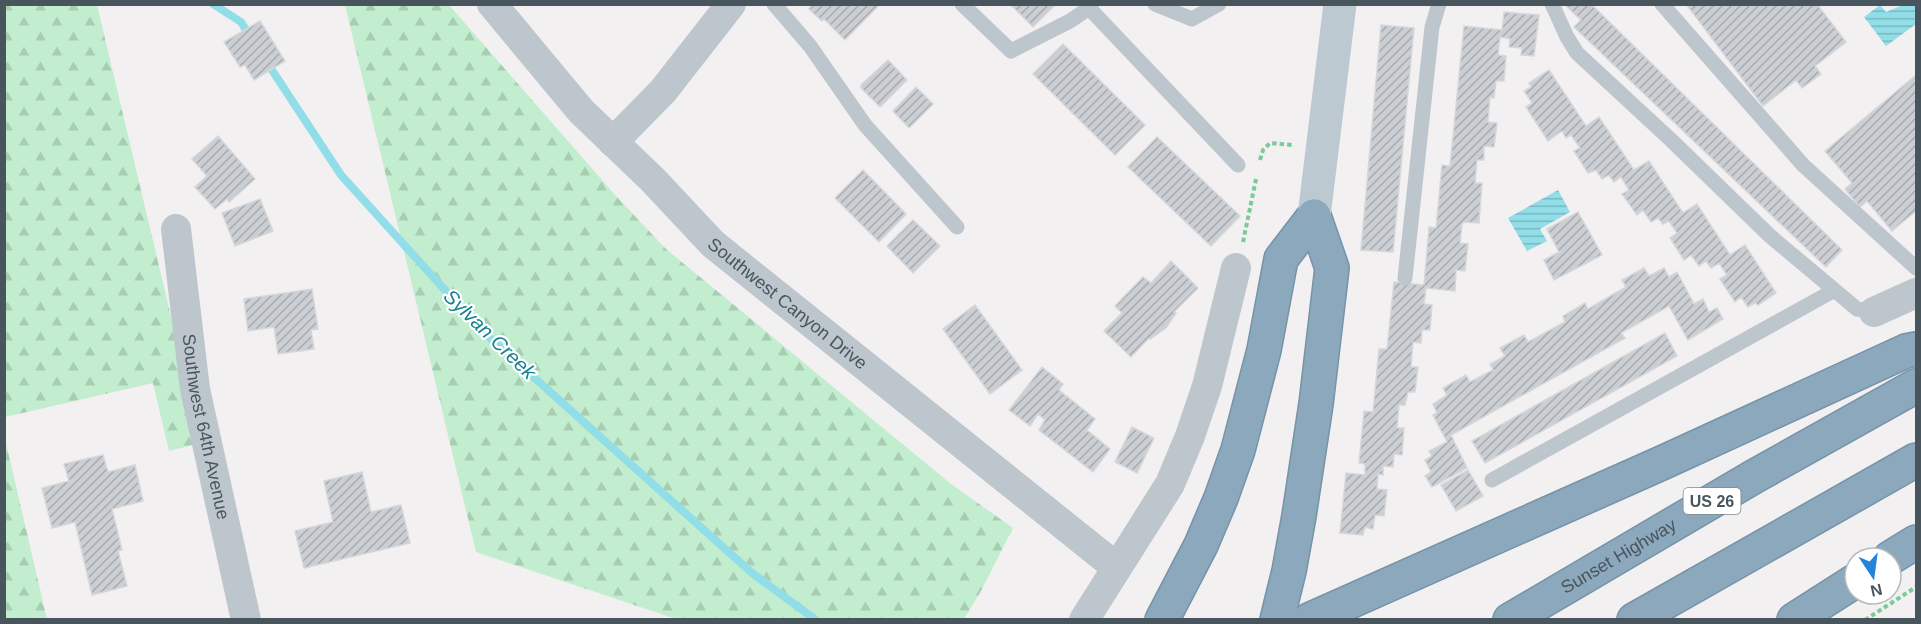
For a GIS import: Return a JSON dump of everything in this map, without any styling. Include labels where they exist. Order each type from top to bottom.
[{"type":"highway","points":[[1162,620],[1201,545],[1238,450],[1264,350],[1281,259],[1314,216]]},
{"type":"highway","points":[[1277,620],[1299,516],[1316,404],[1332,268],[1314,216]]},
{"type":"highway","points":[[1309,620],[1653,467],[1906,351],[1917,349]]},
{"type":"highway","name":"Sunset Highway","points":[[1510,620],[1755,476],[1917,386]]},
{"type":"highway","points":[[1634,620],[1917,460]]},
{"type":"highway","points":[[1903,550],[1917,542]]},
{"type":"highway","points":[[1794,620],[1843,589]]},
{"type":"main road","points":[[1314,216],[1340,4]]},
{"type":"street","name":"Southwest Canyon Drive","points":[[492,4],[581,111],[653,180],[713,244],[1116,567]]},
{"type":"street","points":[[613,142],[663,91],[731,4]]},
{"type":"street","name":"Southwest 64th Avenue","points":[[176,229],[195,389],[246,620]]},
{"type":"street","points":[[1084,620],[1170,484],[1207,386],[1236,268]]},
{"type":"street","points":[[1874,312],[1917,293]]},
{"type":"lane","points":[[774,4],[810,46],[865,125],[957,227]]},
{"type":"lane","points":[[962,4],[1011,51],[1070,21],[1090,6],[1238,165]]},
{"type":"lane","points":[[1155,4],[1192,19],[1219,4]]},
{"type":"lane","points":[[1404,278],[1432,27],[1439,4]]},
{"type":"lane","points":[[1552,4],[1577,52],[1770,236],[1857,309],[1874,312]]},
{"type":"lane","points":[[1662,4],[1803,165],[1917,268]]},
{"type":"lane","points":[[1492,480],[1833,291]]},
{"type":"path","points":[[1259,162],[1263,150],[1270,142],[1323,149]]},
{"type":"path","points":[[1236,268],[1257,173]]},
{"type":"path","points":[[1865,620],[1917,587]]},
{"type":"green space","points":[[4,5],[97,5],[201,443],[169,451],[153,383],[5,417]]},
{"type":"green space","points":[[345,5],[449,5],[616,196],[666,249],[951,484],[1013,528],[964,619],[676,619],[476,552]]},
{"type":"green space","points":[[5,439],[47,619],[5,619]]},
{"type":"water","points":[[1880,5],[1886,12],[1903,5],[1916,5],[1916,24],[1886,46],[1864,17]]},
{"type":"water","points":[[1558,190],[1570,212],[1540,229],[1547,241],[1527,251],[1508,218]]},
{"type":"building","points":[[813,4],[880,4],[845,40],[824,19],[822,21],[809,9]]},
{"type":"building","points":[[1010,4],[1056,4],[1033,27]]},
{"type":"building","points":[[1564,4],[1591,4],[1842,250],[1826,267],[1574,27],[1581,20]]},
{"type":"building","points":[[1686,4],[1817,4],[1846,42],[1815,66],[1821,74],[1802,88],[1796,80],[1763,106]]},
{"type":"building","points":[[1504,12],[1539,15],[1534,56],[1521,55],[1522,48],[1509,47],[1510,39],[1500,37],[1498,55],[1506,56],[1504,81],[1496,81],[1494,98],[1490,97],[1488,122],[1497,123],[1494,147],[1484,146],[1484,160],[1477,160],[1475,183],[1482,183],[1479,223],[1464,222],[1462,224],[1460,243],[1468,244],[1465,271],[1456,270],[1455,291],[1426,288],[1424,304],[1432,305],[1430,330],[1422,330],[1421,343],[1413,342],[1411,367],[1418,367],[1415,392],[1408,392],[1405,405],[1399,405],[1397,428],[1404,428],[1402,455],[1394,454],[1393,467],[1383,466],[1383,475],[1378,474],[1377,489],[1387,490],[1384,516],[1375,515],[1373,529],[1365,527],[1363,535],[1340,533],[1346,473],[1365,475],[1365,464],[1359,463],[1364,411],[1373,412],[1379,349],[1387,349],[1394,282],[1424,285],[1429,227],[1436,228],[1442,165],[1450,166],[1464,26],[1502,30]]},
{"type":"building","points":[[260,21],[285,61],[254,80],[245,65],[240,67],[224,42]]},
{"type":"building","points":[[1381,25],[1414,28],[1393,252],[1361,250]]},
{"type":"building","points":[[1063,44],[1145,125],[1115,155],[1033,74]]},
{"type":"building","points":[[888,60],[907,80],[880,107],[861,88],[861,85]]},
{"type":"building","points":[[1549,70],[1586,126],[1599,117],[1634,170],[1649,161],[1683,213],[1697,204],[1730,255],[1745,245],[1776,293],[1758,305],[1755,303],[1748,307],[1741,297],[1735,302],[1720,279],[1727,275],[1719,263],[1711,268],[1706,261],[1699,266],[1691,255],[1684,260],[1670,238],[1677,233],[1669,221],[1663,224],[1658,218],[1651,222],[1643,210],[1637,215],[1622,194],[1629,190],[1621,177],[1614,182],[1609,175],[1602,179],[1596,170],[1588,173],[1574,151],[1580,148],[1571,135],[1566,138],[1562,131],[1548,141],[1526,107],[1532,103],[1524,91],[1531,87],[1529,83]]},
{"type":"building","points":[[1916,75],[1916,211],[1892,231],[1867,201],[1860,207],[1845,189],[1852,183],[1825,151]]},
{"type":"building","points":[[916,87],[933,104],[909,128],[893,111]]},
{"type":"building","points":[[218,136],[255,179],[229,202],[227,199],[215,209],[195,187],[207,176],[192,159]]},
{"type":"building","points":[[1157,137],[1240,216],[1211,246],[1128,167]]},
{"type":"building","points":[[863,170],[906,214],[879,242],[835,198]]},
{"type":"building","points":[[260,199],[273,231],[235,246],[222,213]]},
{"type":"building","points":[[1578,212],[1602,255],[1554,280],[1544,260],[1559,252],[1547,229]]},
{"type":"building","points":[[913,220],[940,246],[913,273],[887,246]]},
{"type":"building","points":[[1171,261],[1198,288],[1174,312],[1176,313],[1166,328],[1149,338],[1131,357],[1104,331],[1122,313],[1115,306],[1143,277],[1151,283]]},
{"type":"building","points":[[1644,268],[1649,276],[1664,268],[1669,277],[1677,272],[1694,304],[1703,299],[1709,312],[1717,308],[1723,319],[1688,340],[1669,306],[1621,333],[1625,338],[1451,435],[1467,468],[1432,487],[1425,476],[1431,472],[1425,460],[1432,456],[1429,451],[1447,442],[1433,415],[1437,413],[1433,404],[1447,395],[1443,388],[1466,375],[1470,382],[1493,370],[1490,364],[1505,356],[1500,348],[1524,335],[1528,342],[1565,322],[1563,316],[1585,303],[1588,309],[1626,287],[1622,280]]},
{"type":"building","points":[[312,289],[318,329],[311,330],[314,349],[278,354],[274,327],[248,331],[244,299]]},
{"type":"building","points":[[975,305],[1022,370],[990,394],[943,329]]},
{"type":"building","points":[[1665,333],[1677,356],[1485,463],[1472,441]]},
{"type":"building","points":[[1042,367],[1063,384],[1059,390],[1095,419],[1087,430],[1110,449],[1093,472],[1039,430],[1045,420],[1038,414],[1030,426],[1009,410]]},
{"type":"building","points":[[1132,427],[1154,438],[1137,473],[1115,462]]},
{"type":"building","points":[[103,455],[108,472],[135,465],[143,501],[112,509],[122,550],[118,551],[127,586],[92,595],[75,522],[52,528],[42,488],[69,481],[64,464]]},
{"type":"building","points":[[1468,470],[1483,496],[1456,511],[1441,485]]},
{"type":"building","points":[[362,472],[371,512],[401,505],[410,543],[304,568],[295,531],[333,522],[324,481]]},
{"type":"waterway","name":"Sylvan Creek","points":[[213,4],[241,22],[251,38]]},
{"type":"waterway","name":"Sylvan Creek","points":[[266,61],[341,175],[481,330],[752,573],[816,620]]}]
